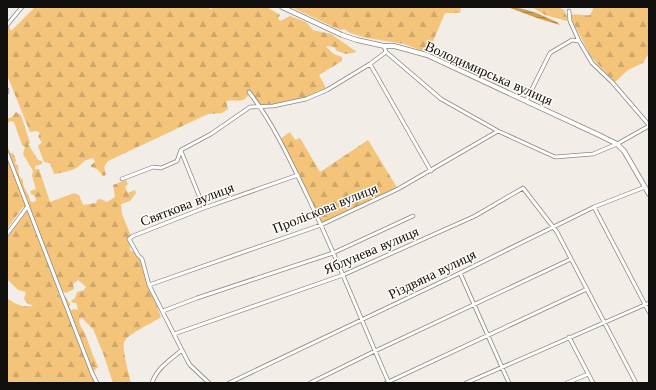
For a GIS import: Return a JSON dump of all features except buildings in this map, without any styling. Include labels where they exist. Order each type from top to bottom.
[{"type":"main road","name":"Володимирська вулиця","points":[[282,7],[342,35],[384,46],[394,46],[427,56],[617,144]]},
{"type":"main road","points":[[617,144],[624,151],[649,194]]},
{"type":"street","points":[[7,25],[22,7]]},
{"type":"street","points":[[384,46],[386,52],[441,99],[498,131],[554,158],[593,154],[617,144],[649,125],[612,82],[592,63],[578,41],[570,20],[569,11]]},
{"type":"street","points":[[526,101],[550,53],[572,40],[578,41]]},
{"type":"street","points":[[122,179],[153,167],[161,168],[177,161],[182,150],[211,134],[250,107],[261,107],[306,99],[327,90],[370,64],[386,52]]},
{"type":"street","points":[[370,64],[431,171]]},
{"type":"street","points":[[249,92],[261,107],[280,139],[298,175],[321,225],[388,383],[488,334],[586,289]]},
{"type":"street","name":"Проліскова вулиця","points":[[150,285],[321,225],[398,189],[498,131]]},
{"type":"street","points":[[181,151],[204,208]]},
{"type":"street","points":[[7,153],[97,383]]},
{"type":"street","name":"Святкова вулиця","points":[[209,383],[190,365],[150,285],[142,259],[130,239],[132,236],[204,208],[298,175]]},
{"type":"street","name":"Різдвяна вулиця","points":[[229,383],[460,273],[594,207],[645,187]]},
{"type":"street","name":"Яблунева вулиця","points":[[174,334],[342,275],[475,216],[522,188],[525,189],[553,228]]},
{"type":"street","points":[[7,234],[28,206]]},
{"type":"street","points":[[594,207],[647,304],[649,312]]},
{"type":"street","points":[[163,311],[333,253],[413,216]]},
{"type":"street","points":[[553,228],[557,232],[636,383]]},
{"type":"street","points":[[310,383],[571,259]]},
{"type":"street","points":[[460,273],[509,383]]},
{"type":"street","points":[[466,383],[647,304]]},
{"type":"street","points":[[569,337],[593,383]]},
{"type":"street","points":[[152,383],[156,372],[182,350]]},
{"type":"street","points":[[566,383],[588,374]]},
{"type":"green space","points":[[35,7],[207,7],[211,9],[213,7],[267,7],[280,15],[278,18],[280,21],[290,16],[306,22],[313,30],[331,34],[357,52],[346,54],[337,51],[334,47],[326,47],[334,54],[342,57],[342,61],[319,75],[327,90],[306,99],[261,107],[249,92],[248,96],[243,100],[226,101],[228,109],[222,113],[208,114],[108,161],[104,167],[106,175],[103,176],[97,169],[91,167],[91,165],[95,162],[93,158],[85,161],[74,169],[54,174],[50,163],[44,162],[38,146],[42,142],[38,137],[40,133],[37,131],[30,132],[7,75],[7,25],[8,24],[11,31]]},
{"type":"green space","points":[[291,7],[461,7],[460,13],[445,13],[428,53],[404,44],[367,38],[350,33],[344,29],[340,30]]},
{"type":"green space","points":[[532,7],[558,7],[564,10],[568,20],[545,15]]},
{"type":"green space","points":[[594,7],[649,7],[649,53],[643,63],[628,70],[615,82],[591,57],[572,20],[571,15],[590,15]]},
{"type":"green space","points":[[16,112],[21,115],[30,143],[28,144],[38,160],[42,161],[42,164],[35,166],[35,169],[39,169],[50,202],[74,193],[79,195],[83,205],[96,203],[97,200],[101,199],[107,202],[115,197],[113,185],[126,180],[128,184],[125,187],[128,193],[135,190],[136,193],[130,201],[121,204],[122,214],[131,236],[130,250],[138,254],[161,317],[134,332],[124,343],[125,356],[131,383],[113,383],[93,329],[82,318],[79,319],[80,323],[98,367],[94,371],[98,383],[7,383],[7,299],[23,306],[33,306],[27,303],[24,299],[26,292],[18,290],[7,279],[7,236],[27,206],[22,208],[7,229],[7,144],[10,153],[13,153],[16,160],[15,164],[18,165],[19,176],[23,180],[30,200],[32,202],[36,201],[35,196],[31,194],[30,191],[36,189],[32,176],[33,171],[23,154],[25,147],[22,145],[14,122],[11,121],[7,123],[7,119],[12,117]],"holes":[[[78,280],[86,287],[84,290],[77,292],[75,298],[71,301],[76,303],[78,310],[71,310],[69,307],[70,304],[66,297],[60,297],[58,293],[62,291],[66,293],[74,289],[73,284]]]},
{"type":"green space","points":[[290,132],[295,140],[300,138],[320,172],[368,140],[398,189],[321,225],[280,139]]},
{"type":"shaded area","points":[[507,7],[520,8],[533,12],[557,22],[560,25],[537,18]]}]
